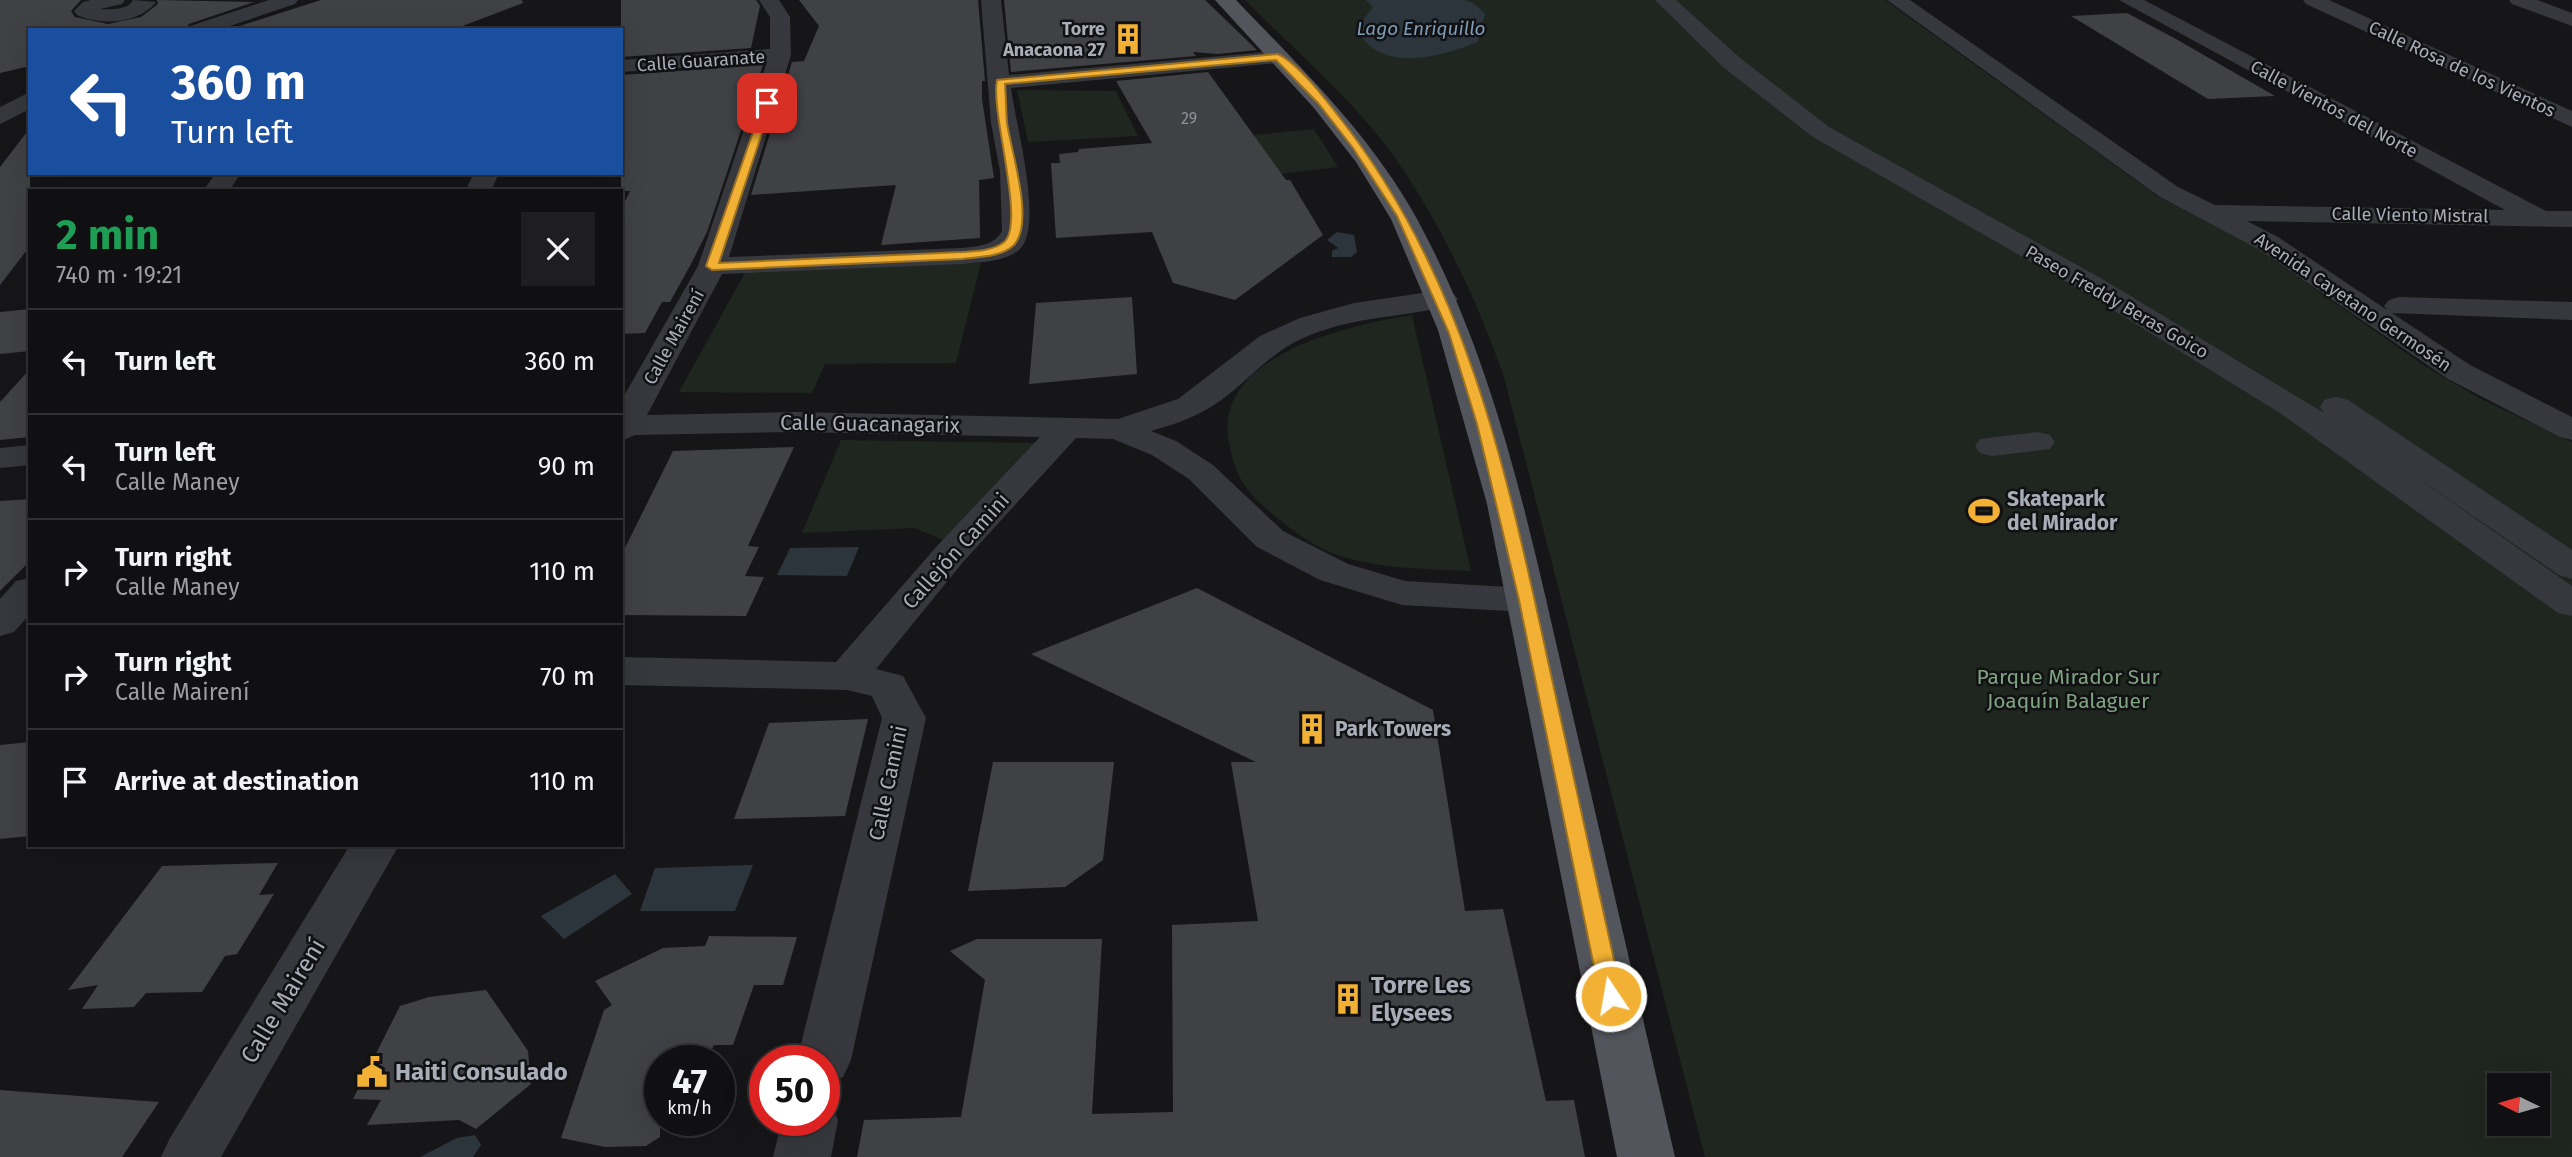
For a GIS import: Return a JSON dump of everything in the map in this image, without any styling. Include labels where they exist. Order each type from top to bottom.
[{"type":"main road","points":[[1225,0],[1321,101],[1357,147],[1403,216],[1443,299],[1484,424],[1527,600],[1646,1157]]},
{"type":"street","points":[[192,28],[288,0]]},
{"type":"street","name":"Calle Mairení","points":[[623,425],[712,266],[767,103],[780,55],[780,17],[769,0]]},
{"type":"street","points":[[712,266],[962,256],[991,252],[1009,244],[1016,231],[1016,209],[1013,171],[1004,136],[990,0]]},
{"type":"street","name":"Paseo Freddy Beras Goico","points":[[1665,0],[1731,62],[1821,132],[2178,335],[2292,406],[2572,604]]},
{"type":"street","name":"Paseo Freddy Beras Goico","points":[[1692,0],[1777,77],[1859,134],[2197,321],[2425,466],[2572,567]]},
{"type":"street","name":"Avenida Cayetano Germosén","points":[[1897,0],[2169,192],[2302,265],[2403,337],[2459,372],[2572,430]]},
{"type":"street","name":"Avenida Cayetano Germosén","points":[[1923,0],[2189,184],[2249,212],[2328,257],[2500,371],[2572,407]]},
{"type":"street","name":"Calle Vientos del Norte","points":[[2129,0],[2540,218]]},
{"type":"street","name":"Calle Rosa de los Vientos","points":[[2313,0],[2572,120]]},
{"type":"street","points":[[2519,0],[2572,20]]},
{"type":"street","points":[[128,4],[152,19]]},
{"type":"street","name":"Calle Guaranate","points":[[623,66],[780,55]]},
{"type":"street","points":[[1000,82],[1278,57]]},
{"type":"street","points":[[0,117],[28,100]]},
{"type":"street","name":"Calle Viento Mistral","points":[[2211,213],[2572,219]]},
{"type":"street","name":"Calle Guacanagarix","points":[[623,427],[795,422],[1118,429],[1163,418],[1201,400],[1272,342],[1311,326],[1361,312],[1443,299]]},
{"type":"street","points":[[2399,306],[2572,311]]},
{"type":"street","name":"Callejón Camini","points":[[847,676],[950,554],[1067,428]]},
{"type":"street","name":"Calle Guacanagarix","points":[[1118,429],[1164,448],[1201,472],[1270,539],[1334,572],[1402,593],[1527,600]]},
{"type":"street","points":[[1992,446],[2038,442]]},
{"type":"street","points":[[0,458],[28,455]]},
{"type":"street","points":[[2387,473],[2425,466]]},
{"type":"street","points":[[0,623],[28,592]]},
{"type":"street","name":"Calle Camini","points":[[623,671],[847,676],[888,686],[904,718],[828,1045]]},
{"type":"street","name":"Calle Mairení","points":[[190,1157],[375,847]]},
{"type":"street","points":[[802,1157],[807,1136]]},
{"type":"green space","name":"Parque Mirador Sur Joaquín Balaguer","points":[[1245,0],[1885,0],[2159,197],[2252,245],[2425,366],[2481,399],[2572,442],[2572,1157],[1705,1157],[1504,377],[1469,290],[1442,234],[1392,154],[1341,94]]},
{"type":"green space","points":[[1017,90],[1116,91],[1138,136],[1028,142]]},
{"type":"green space","points":[[1314,129],[1338,167],[1163,188],[1144,146]]},
{"type":"green space","points":[[981,263],[956,363],[825,364],[812,393],[679,392],[747,269]]},
{"type":"green space","points":[[1412,315],[1471,571],[1375,564],[1321,548],[1289,527],[1253,496],[1239,476],[1231,452],[1229,413],[1241,387],[1263,366],[1290,350],[1322,337]]},
{"type":"green space","points":[[841,440],[1042,443],[943,540],[915,528],[802,533]]},
{"type":"water","name":"Lago Enriquillo","points":[[1366,0],[1464,0],[1473,3],[1485,14],[1478,42],[1438,55],[1396,57],[1371,47],[1356,30],[1373,7]]},
{"type":"water","points":[[1337,232],[1354,235],[1357,252],[1351,257],[1332,257],[1332,251],[1338,248],[1327,240]]},
{"type":"water","points":[[859,547],[847,576],[777,575],[790,548]]},
{"type":"water","points":[[753,865],[735,911],[640,911],[655,868]]},
{"type":"water","points":[[615,874],[632,894],[564,939],[541,916]]},
{"type":"water","points":[[475,1135],[481,1145],[473,1157],[420,1157],[457,1138]]},
{"type":"building","points":[[0,0],[81,0],[71,11],[75,17],[108,24],[141,17],[158,4],[157,0],[254,2],[189,24],[186,28],[28,28],[28,66],[0,73]]},
{"type":"building","points":[[321,0],[522,0],[523,3],[457,28],[233,28]]},
{"type":"building","points":[[621,0],[756,0],[760,6],[751,48],[623,57]]},
{"type":"building","points":[[799,0],[978,0],[985,81],[982,81],[982,99],[994,178],[979,180],[980,238],[881,245],[896,185],[751,195],[792,62],[804,61],[819,26]]},
{"type":"building","name":"Torre Anacaona 27","points":[[1004,0],[1205,0],[1257,50],[1218,54],[1193,52],[1196,56],[1011,72]]},
{"type":"building","points":[[2127,13],[2275,96],[2208,99],[2071,16]]},
{"type":"building","points":[[763,65],[707,232],[670,302],[662,302],[645,333],[623,334],[623,206],[630,191],[621,189],[623,75]]},
{"type":"building","points":[[1208,72],[1286,180],[1290,180],[1323,235],[1235,300],[1173,283],[1152,232],[1056,238],[1051,163],[1060,163],[1059,154],[1078,152],[1079,149],[1152,143],[1116,81]]},
{"type":"building","points":[[28,131],[28,249],[0,285],[0,167]]},
{"type":"building","points":[[1132,297],[1137,374],[1029,384],[1036,303]]},
{"type":"building","points":[[28,309],[28,351],[0,354],[0,312]]},
{"type":"building","points":[[28,371],[28,437],[0,440],[0,402]]},
{"type":"building","points":[[794,447],[748,546],[759,547],[745,576],[764,577],[746,616],[623,615],[623,552],[673,451]]},
{"type":"building","points":[[28,499],[28,563],[0,591],[0,501]]},
{"type":"building","points":[[1197,588],[1433,710],[1465,911],[1503,909],[1546,1101],[1574,1100],[1585,1157],[857,1157],[864,1120],[961,1117],[985,980],[950,951],[977,939],[1102,939],[1092,1114],[1173,1112],[1172,925],[1258,921],[1231,762],[1256,762],[1031,654]]},
{"type":"building","points":[[868,719],[845,816],[734,819],[769,723]]},
{"type":"building","points":[[28,742],[28,836],[0,839],[0,745]]},
{"type":"building","points":[[993,762],[1114,762],[1103,860],[1065,887],[968,891]]},
{"type":"building","points":[[278,863],[259,895],[274,894],[237,954],[225,956],[202,992],[146,993],[134,1007],[82,1009],[98,985],[68,990],[162,866]]},
{"type":"building","points":[[709,936],[797,937],[783,985],[754,985],[733,1045],[644,1045],[644,1136],[660,1137],[646,1146],[605,1147],[561,1138],[604,1010],[612,1005],[595,981],[663,948],[705,946]]},
{"type":"building","points":[[486,990],[528,1051],[531,1084],[476,1129],[459,1120],[367,1125],[381,1100],[353,1099],[400,1006],[429,997]]},
{"type":"building","points":[[0,1090],[159,1102],[122,1157],[0,1157]]},
{"type":"place","name":"Torre Anacaona 27","points":[[1128,39]]},
{"type":"place","name":"Skatepark del Mirador","points":[[1984,511]]},
{"type":"place","name":"Park Towers","points":[[1312,729]]},
{"type":"place","name":"Torre Les Elysees","points":[[1348,999]]},
{"type":"place","name":"Haiti Consulado","points":[[372,1072]]},
{"type":"route","points":[[767,103],[712,266],[962,256],[991,252],[1009,244],[1016,231],[1016,209],[1013,171],[1006,149],[1000,82],[1278,57],[1321,101],[1357,147],[1403,216],[1443,299],[1456,333],[1484,424],[1527,600],[1611,996]]}]
